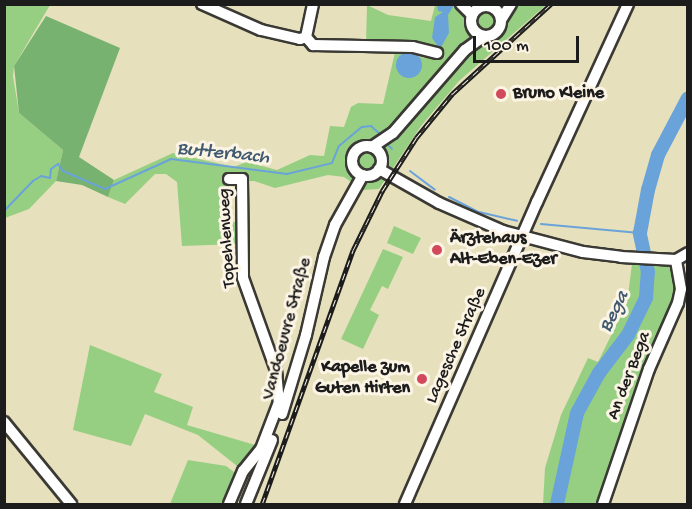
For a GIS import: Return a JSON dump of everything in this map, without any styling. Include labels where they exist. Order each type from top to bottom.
[{"type":"street","points":[[202,4],[261,30],[300,39],[306,37]]},
{"type":"street","points":[[306,37],[313,4]]},
{"type":"street","points":[[461,4],[474,9],[510,4]]},
{"type":"street","points":[[379,169],[381,156],[393,133],[465,50],[484,36],[496,32],[510,4]]},
{"type":"street","name":"Lagesche Straße","points":[[405,504],[522,236],[628,4]]},
{"type":"street","points":[[493,8],[501,20]]},
{"type":"street","points":[[465,50],[473,29],[474,9]]},
{"type":"street","points":[[473,29],[484,36]]},
{"type":"street","points":[[306,37],[313,45],[413,47],[437,53]]},
{"type":"street","points":[[393,133],[372,147],[356,151],[353,167],[363,175],[379,169],[478,223],[582,252],[659,261],[676,260],[687,253]]},
{"type":"street","points":[[372,147],[381,156]]},
{"type":"street","name":"Vandoeuvre Straße","points":[[349,196],[353,167]]},
{"type":"street","name":"Vandoeuvre Straße","points":[[246,504],[295,377],[324,257],[349,196],[363,175]]},
{"type":"street","name":"Topehlenweg","points":[[229,179],[242,179],[243,278],[276,370],[279,402],[261,449],[243,471],[230,504]]},
{"type":"street","name":"An der Bega","points":[[603,504],[648,369],[678,303],[681,289],[676,260]]},
{"type":"street","points":[[4,422],[71,504]]},
{"type":"green space","points":[[5,5],[50,5],[14,66],[13,76],[19,113],[63,150],[56,181],[29,209],[5,218]]},
{"type":"green space","points":[[367,5],[388,15],[431,21],[435,5],[546,5],[459,81],[421,126],[379,189],[363,190],[344,177],[328,175],[275,188],[254,181],[229,182],[229,222],[239,222],[238,244],[182,246],[177,182],[166,174],[155,174],[125,204],[108,197],[114,180],[173,153],[234,167],[246,162],[277,170],[310,155],[324,156],[330,126],[344,127],[351,107],[358,103],[383,104],[396,48],[424,58],[433,54],[443,59],[445,56],[429,44],[366,43]]},
{"type":"green space","points":[[46,16],[120,48],[79,157],[114,180],[108,197],[82,185],[56,181],[63,150],[19,113],[14,66]]},
{"type":"green space","points":[[394,226],[421,238],[413,254],[387,243]]},
{"type":"green space","points":[[383,249],[403,257],[388,289],[382,286],[370,310],[379,315],[363,349],[341,339]]},
{"type":"green space","points":[[632,264],[672,264],[677,291],[600,504],[543,504],[545,468],[561,415],[588,358],[598,362],[627,303]]},
{"type":"green space","points":[[90,345],[162,374],[154,392],[193,407],[187,425],[259,446],[237,466],[198,435],[145,414],[131,446],[73,430]]},
{"type":"green space","points":[[188,460],[226,466],[234,472],[238,477],[227,504],[170,504]]},
{"type":"water","points":[[437,5],[454,5],[448,15],[449,33],[440,49],[432,38],[435,17],[443,12],[438,11]]},
{"type":"water","points":[[409,52],[418,56],[422,65],[418,74],[409,78],[400,74],[396,65],[400,56]]},
{"type":"waterway","name":"Bega","points":[[557,504],[577,413],[599,373],[628,335],[646,298],[648,272],[640,233],[648,190],[658,155],[688,98]]},
{"type":"waterway","name":"Butterbach","points":[[4,211],[33,181],[41,176],[50,178],[51,169],[58,164],[63,171],[105,189],[171,159],[287,174],[332,163],[339,146],[362,127],[371,126],[381,135]]},
{"type":"waterway","points":[[389,146],[392,149]]},
{"type":"waterway","points":[[410,171],[435,190]]},
{"type":"waterway","points":[[449,197],[479,212],[517,221]]},
{"type":"waterway","points":[[541,224],[640,233]]},
{"type":"railway","points":[[262,504],[353,250],[382,191],[416,138],[452,94],[551,4]]},
{"type":"place","name":"Bruno Kleine","points":[[501,94]]},
{"type":"place","name":"Ärztehaus Alt-Eben-Ezer","points":[[437,250]]},
{"type":"place","name":"Kapelle zum Guten Hirten","points":[[422,379]]}]
